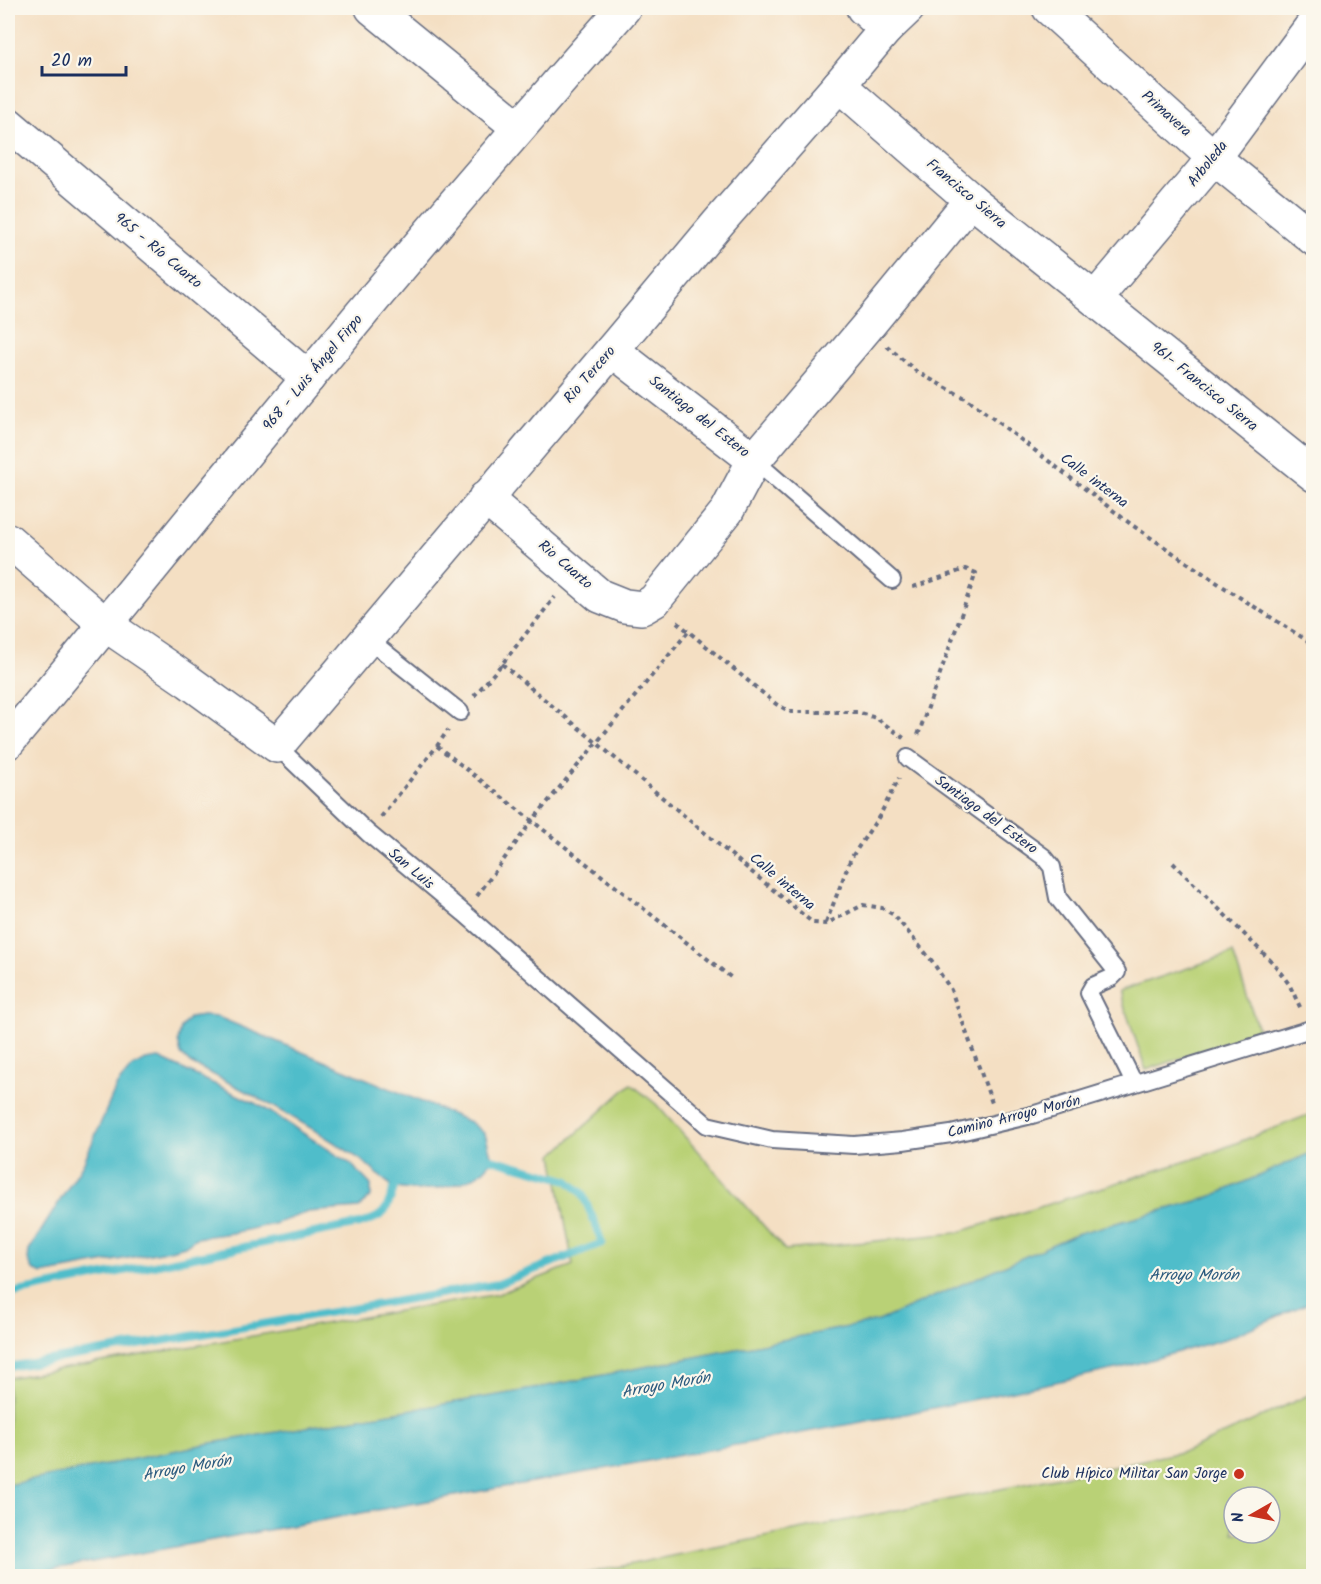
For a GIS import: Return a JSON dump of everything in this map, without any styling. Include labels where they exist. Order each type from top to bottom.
[{"type":"street","points":[[372,8],[518,127]]},
{"type":"street","name":"968 - Luis Ángel Firpo","points":[[8,742],[518,127],[624,8]]},
{"type":"street","name":"Primavera","points":[[1049,8],[1214,158],[1314,239]]},
{"type":"street","name":"Rio Tercero","points":[[276,746],[719,222],[839,85],[886,15]]},
{"type":"street","name":"Arboleda","points":[[1095,299],[1214,158],[1314,24]]},
{"type":"street","name":"Francisco Sierra","points":[[839,85],[971,200],[1095,299]]},
{"type":"street","name":"965 - Río Cuarto","points":[[8,124],[308,378]]},
{"type":"street","points":[[654,602],[727,511],[754,459],[971,200]]},
{"type":"street","name":"961- Francisco Sierra","points":[[1095,299],[1314,475]]},
{"type":"street","name":"Santiago del Estero","points":[[612,350],[754,459]]},
{"type":"street","name":"Rio Cuarto","points":[[486,498],[600,596],[626,606],[642,608],[654,602]]},
{"type":"street","name":"San Luis","points":[[8,540],[106,625],[188,681],[276,746]]},
{"type":"lane","name":"Santiago del Estero","points":[[754,459],[892,580]]},
{"type":"lane","points":[[368,639],[460,712]]},
{"type":"lane","name":"San Luis","points":[[276,746],[368,833],[464,913],[707,1125]]},
{"type":"lane","name":"Santiago del Estero","points":[[911,752],[1044,857],[1052,867],[1058,898],[1117,972],[1111,978],[1093,986],[1089,993],[1134,1083]]},
{"type":"lane","name":"Camino Arroyo Morón","points":[[707,1125],[772,1140],[854,1144],[903,1142],[1000,1124],[1312,1028]]},
{"type":"path","name":"Calle interna","points":[[866,328],[918,372],[969,400],[1132,525],[1314,645]]},
{"type":"path","points":[[826,924],[851,858],[880,816],[911,752],[976,573],[965,569],[909,587],[892,580]]},
{"type":"path","points":[[654,602],[776,705],[791,711],[857,712],[876,718],[911,752]]},
{"type":"path","points":[[464,913],[532,821],[688,632]]},
{"type":"path","name":"Calle interna","points":[[502,664],[813,923],[826,924],[863,905],[882,908],[894,915],[932,961],[951,990],[1000,1124]]},
{"type":"path","points":[[437,746],[733,979]]},
{"type":"path","points":[[1173,863],[1274,964],[1289,984],[1312,1028]]},
{"type":"green space","points":[[1233,953],[1259,1032],[1146,1070],[1119,991]]},
{"type":"green space","points":[[631,1084],[656,1104],[785,1250],[956,1233],[1203,1156],[1313,1113],[1313,1152],[1208,1198],[1076,1234],[879,1321],[522,1391],[212,1443],[8,1485],[8,1378],[498,1294],[573,1265],[553,1155]]},
{"type":"green space","points":[[1313,1393],[1313,1576],[573,1576],[1187,1451]]},
{"type":"water","points":[[218,1017],[470,1122],[485,1134],[492,1159],[475,1176],[450,1186],[421,1190],[397,1188],[361,1160],[320,1133],[190,1063],[181,1054],[178,1041],[181,1028],[189,1018]]},
{"type":"water","points":[[159,1058],[261,1106],[351,1164],[371,1185],[371,1196],[359,1208],[308,1212],[274,1224],[196,1238],[185,1246],[166,1251],[42,1274],[33,1270],[28,1260],[29,1250],[83,1164],[117,1085],[132,1067],[146,1060]]},
{"type":"water","name":"Arroyo Morón","points":[[1313,1152],[1313,1301],[1228,1338],[1121,1368],[900,1415],[8,1576],[8,1485],[212,1443],[522,1391],[879,1321],[1076,1234],[1208,1198]]},
{"type":"waterway","points":[[8,1367],[498,1284],[602,1243],[582,1193],[567,1180],[492,1159]]},
{"type":"waterway","points":[[8,1294],[359,1224],[383,1213],[394,1188]]},
{"type":"place","name":"Club Hípico Militar San Jorge","points":[[1239,1474]]}]
